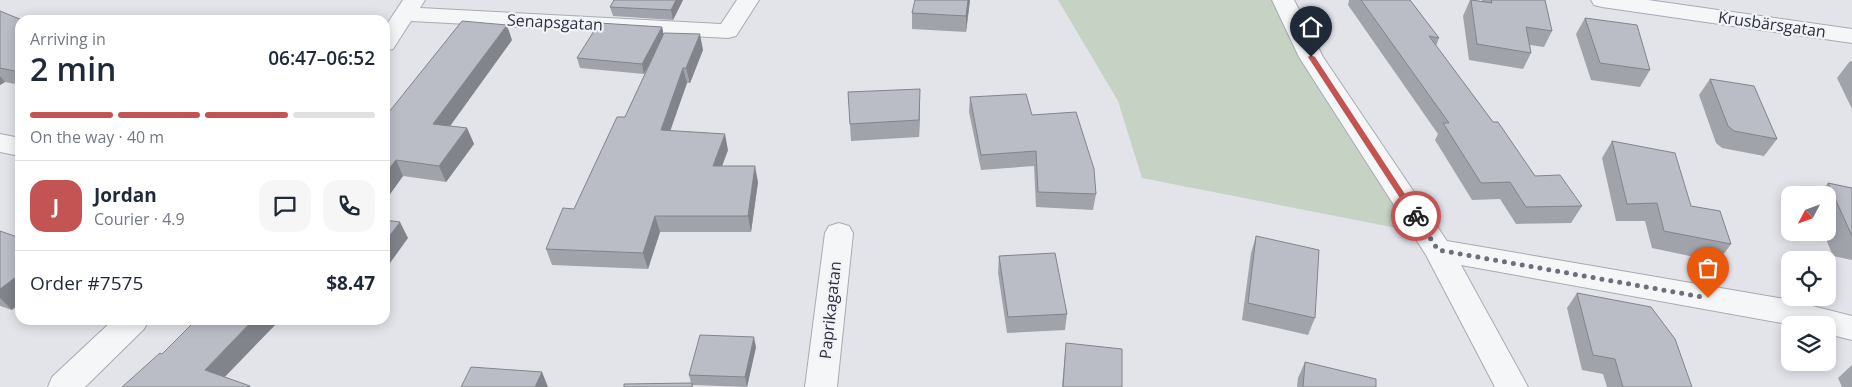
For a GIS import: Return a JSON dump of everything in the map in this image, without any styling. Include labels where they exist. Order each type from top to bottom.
[{"type":"street","name":"Senapsgatan","points":[[409,7],[728,31],[748,0]]},
{"type":"street","points":[[1284,0],[1311,57],[1438,250],[1512,387]]},
{"type":"street","name":"Krusbärsgatan","points":[[1602,0],[1852,36]]},
{"type":"street","points":[[390,36],[409,7]]},
{"type":"street","points":[[0,143],[15,146]]},
{"type":"street","name":"Paprikagatan","points":[[821,387],[838,233]]},
{"type":"street","points":[[1438,250],[1785,311],[1852,328]]},
{"type":"street","points":[[64,387],[127,325]]},
{"type":"green space","points":[[1058,0],[1283,0],[1427,234],[1142,178],[1118,101]]},
{"type":"building","points":[[614,0],[676,0],[671,10],[610,7]]},
{"type":"building","points":[[915,0],[968,0],[966,16],[912,13]]},
{"type":"building","points":[[1361,0],[1410,0],[1439,38],[1429,36],[1493,122],[1498,122],[1535,176],[1560,175],[1582,206],[1526,207],[1510,182],[1481,183],[1443,123],[1449,123]]},
{"type":"building","points":[[1471,0],[1492,3],[1491,0],[1545,0],[1552,31],[1526,27],[1531,53],[1477,44]]},
{"type":"building","points":[[0,11],[15,17],[15,71],[0,68]]},
{"type":"building","points":[[1585,18],[1637,25],[1650,70],[1600,63]]},
{"type":"building","points":[[462,21],[507,25],[433,124],[467,128],[439,166],[396,160],[390,168],[390,111]]},
{"type":"building","points":[[599,23],[662,27],[642,64],[577,58]]},
{"type":"building","points":[[664,33],[700,34],[686,68],[683,68],[661,130],[725,134],[713,166],[755,166],[748,216],[655,216],[643,253],[546,249],[563,208],[574,209],[617,117],[625,117]]},
{"type":"building","points":[[1710,79],[1754,86],[1777,139],[1734,131],[1728,126]]},
{"type":"building","points":[[920,89],[919,120],[850,124],[848,92]]},
{"type":"building","points":[[1026,94],[1032,115],[1076,112],[1094,169],[1096,194],[1038,192],[1036,151],[981,155],[970,97]]},
{"type":"building","points":[[1612,141],[1675,153],[1691,206],[1720,211],[1731,244],[1664,231],[1657,203],[1627,204]]},
{"type":"building","points":[[1828,183],[1852,188],[1852,236],[1836,201],[1836,186],[1829,186]]},
{"type":"building","points":[[390,221],[400,222],[390,235]]},
{"type":"building","points":[[0,231],[15,236],[15,278],[0,289]]},
{"type":"building","points":[[1256,236],[1319,250],[1315,318],[1248,303]]},
{"type":"building","points":[[1055,253],[1067,314],[1008,317],[999,256]]},
{"type":"building","points":[[1577,293],[1651,307],[1675,339],[1692,387],[1623,387],[1615,359],[1593,355]]},
{"type":"building","points":[[191,325],[248,325],[205,370],[250,386],[122,387],[160,353],[162,354]]},
{"type":"building","points":[[700,335],[754,337],[745,377],[689,375]]},
{"type":"building","points":[[1066,343],[1122,349],[1122,387],[1063,387]]},
{"type":"building","points":[[1305,362],[1376,379],[1376,387],[1303,387]]},
{"type":"building","points":[[471,367],[542,372],[535,387],[461,387]]},
{"type":"building","points":[[692,383],[692,387],[624,387],[624,384]]},
{"type":"way so far","points":[[1416,216],[1438,250],[1708,298]]},
{"type":"route","points":[[1311,57],[1416,216]]}]
